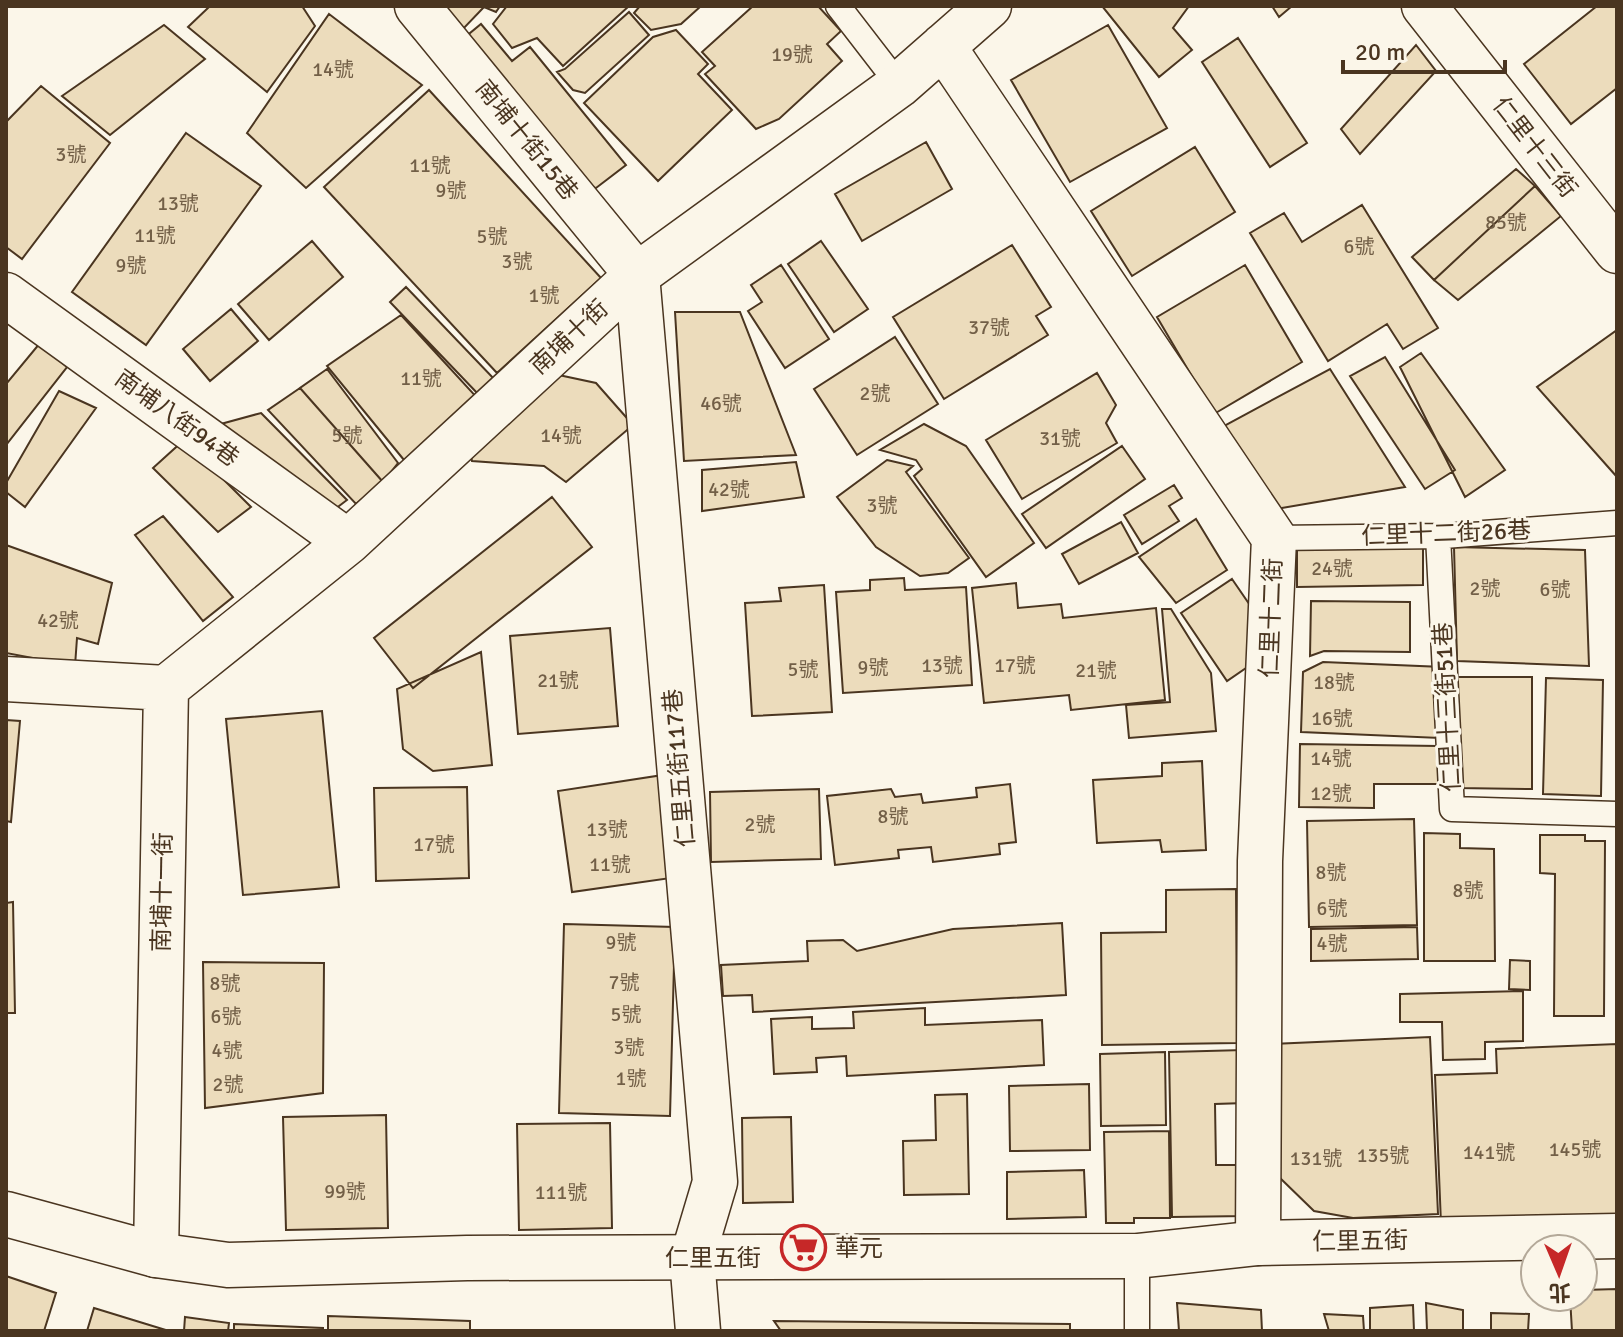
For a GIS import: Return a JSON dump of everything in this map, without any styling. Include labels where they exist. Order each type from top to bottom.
[{"type":"street","name":"南埔十街15巷","points":[[417,6],[637,275]]},
{"type":"street","name":"南埔十街","points":[[166,688],[348,542],[637,275],[899,85],[989,6]]},
{"type":"street","name":"仁里十三街","points":[[1424,6],[1617,251]]},
{"type":"street","name":"仁里十二街","points":[[943,46],[1274,538],[1260,861],[1258,1243]]},
{"type":"street","name":"仁里五街117巷","points":[[637,275],[715,1182],[692,1259]]},
{"type":"street","name":"南埔八街94巷","points":[[6,295],[348,542]]},
{"type":"street","points":[[6,679],[166,688]]},
{"type":"street","name":"南埔十一街","points":[[156,1255],[166,688]]},
{"type":"street","name":"仁里五街","points":[[6,1214],[156,1255],[228,1265],[467,1258],[1137,1256],[1258,1243],[1617,1236]]},
{"type":"street","points":[[692,1259],[698,1331]]},
{"type":"lane","points":[[838,6],[899,85]]},
{"type":"lane","name":"仁里十二街26巷","points":[[1274,538],[1438,536],[1617,523]]},
{"type":"lane","name":"仁里十三街51巷","points":[[1438,536],[1452,809],[1617,814]]},
{"type":"lane","points":[[1137,1256],[1137,1331]]},
{"type":"building","points":[[210,6],[302,6],[315,26],[267,92],[188,27]]},
{"type":"building","points":[[435,6],[500,6],[496,12],[484,7],[464,28],[453,32]]},
{"type":"building","points":[[507,6],[629,6],[563,66],[537,38],[512,48],[493,24]]},
{"type":"building","points":[[640,6],[701,6],[681,24],[651,30],[634,13]]},
{"type":"building","points":[[753,6],[818,6],[841,31],[827,44],[842,61],[779,119],[756,129],[705,74],[715,66],[702,52]]},
{"type":"building","points":[[1102,6],[1189,6],[1173,28],[1192,50],[1159,77]]},
{"type":"building","points":[[1272,6],[1292,6],[1279,17]]},
{"type":"building","points":[[1597,6],[1617,6],[1617,88],[1571,124],[1524,64]]},
{"type":"building","points":[[629,12],[649,35],[585,93],[573,90],[557,72],[565,69]]},
{"type":"building","points":[[329,14],[422,85],[306,188],[247,133]]},
{"type":"building","points":[[481,24],[512,61],[530,47],[626,165],[596,188],[572,183],[458,43]]},
{"type":"building","points":[[164,25],[205,59],[110,135],[62,96]]},
{"type":"building","points":[[1108,25],[1167,128],[1070,182],[1011,80]]},
{"type":"building","points":[[676,30],[708,64],[698,74],[732,110],[658,181],[584,103],[653,37]]},
{"type":"building","points":[[1238,38],[1307,143],[1270,167],[1202,62]]},
{"type":"building","points":[[1416,45],[1436,71],[1360,154],[1341,129]]},
{"type":"building","points":[[41,86],[110,143],[22,259],[6,247],[6,122]]},
{"type":"building","points":[[429,90],[601,278],[497,373],[324,187]]},
{"type":"building","points":[[186,133],[261,186],[146,345],[72,292]]},
{"type":"building","points":[[926,142],[952,189],[862,241],[835,194]]},
{"type":"building","points":[[1195,147],[1235,212],[1132,276],[1091,211]]},
{"type":"building","points":[[1516,169],[1535,186],[1434,280],[1412,257]]},
{"type":"building","points":[[1535,186],[1561,216],[1458,300],[1434,280]]},
{"type":"building","points":[[1362,205],[1438,328],[1403,349],[1387,324],[1328,361],[1250,233],[1284,213],[1302,242]]},
{"type":"building","points":[[312,241],[343,277],[269,340],[238,304]]},
{"type":"building","points":[[821,241],[868,309],[834,332],[788,264]]},
{"type":"building","points":[[1012,245],[1051,307],[1036,316],[1048,335],[944,399],[893,317]]},
{"type":"building","points":[[781,265],[829,339],[785,368],[748,311],[762,302],[751,285]]},
{"type":"building","points":[[1245,265],[1302,362],[1214,414],[1157,317]]},
{"type":"building","points":[[406,287],[496,381],[480,396],[390,302]]},
{"type":"building","points":[[231,309],[258,341],[210,381],[183,349]]},
{"type":"building","points":[[675,312],[740,312],[796,455],[684,461]]},
{"type":"building","points":[[401,315],[481,402],[404,460],[327,366]]},
{"type":"building","points":[[1617,330],[1617,477],[1537,387]]},
{"type":"building","points":[[895,337],[938,404],[857,455],[814,389]]},
{"type":"building","points":[[40,343],[67,367],[6,445],[6,384]]},
{"type":"building","points":[[1421,353],[1505,470],[1465,497],[1400,367]]},
{"type":"building","points":[[1385,357],[1455,470],[1425,489],[1350,376]]},
{"type":"building","points":[[327,369],[398,463],[383,482],[300,388]]},
{"type":"building","points":[[1330,369],[1405,487],[1276,509],[1222,427]]},
{"type":"building","points":[[1097,373],[1116,405],[1106,423],[1117,443],[1022,499],[986,440]]},
{"type":"building","points":[[554,374],[596,383],[633,425],[566,482],[544,466],[472,461],[469,448]]},
{"type":"building","points":[[300,388],[383,482],[356,504],[268,410]]},
{"type":"building","points":[[59,391],[96,408],[25,507],[6,492],[6,483]]},
{"type":"building","points":[[261,413],[347,500],[314,525],[206,428]]},
{"type":"building","points":[[924,424],[966,446],[1034,543],[986,577],[914,476],[922,469],[916,460],[880,450]]},
{"type":"building","points":[[184,440],[251,507],[218,532],[153,468]]},
{"type":"building","points":[[1122,446],[1145,479],[1046,548],[1022,514]]},
{"type":"building","points":[[887,460],[913,466],[906,472],[969,558],[948,573],[920,576],[876,547],[837,497]]},
{"type":"building","points":[[796,462],[804,497],[702,511],[702,470]]},
{"type":"building","points":[[1174,485],[1182,498],[1169,506],[1179,521],[1142,544],[1124,515]]},
{"type":"building","points":[[552,497],[592,547],[413,688],[374,638]]},
{"type":"building","points":[[163,516],[233,597],[203,621],[135,535]]},
{"type":"building","points":[[1196,519],[1227,570],[1176,603],[1139,557]]},
{"type":"building","points":[[1121,522],[1138,553],[1079,584],[1062,554]]},
{"type":"building","points":[[6,545],[112,583],[98,644],[77,638],[75,666],[6,653]]},
{"type":"building","points":[[1423,546],[1423,585],[1297,587],[1297,547]]},
{"type":"building","points":[[1454,547],[1585,550],[1589,666],[1457,661]]},
{"type":"building","points":[[904,578],[905,590],[966,587],[972,685],[843,693],[836,592],[870,590],[870,580]]},
{"type":"building","points":[[1232,579],[1278,646],[1227,681],[1181,613]]},
{"type":"building","points":[[1016,583],[1018,608],[1061,604],[1063,618],[1156,608],[1165,700],[1071,710],[1069,695],[984,703],[972,588]]},
{"type":"building","points":[[824,585],[832,712],[752,716],[745,603],[781,601],[779,588]]},
{"type":"building","points":[[1311,601],[1410,602],[1410,652],[1324,651],[1310,656]]},
{"type":"building","points":[[1162,609],[1171,609],[1211,673],[1216,731],[1129,738],[1126,705],[1170,702]]},
{"type":"building","points":[[610,628],[618,726],[518,734],[510,636]]},
{"type":"building","points":[[481,652],[492,765],[433,771],[403,749],[397,689]]},
{"type":"building","points":[[1323,662],[1443,667],[1440,738],[1301,732],[1303,672]]},
{"type":"building","points":[[1458,677],[1532,677],[1532,789],[1457,788]]},
{"type":"building","points":[[1546,678],[1603,680],[1601,796],[1543,794]]},
{"type":"building","points":[[322,711],[339,887],[243,895],[226,719]]},
{"type":"building","points":[[6,720],[20,721],[11,822],[6,821]]},
{"type":"building","points":[[1300,744],[1438,746],[1438,784],[1374,784],[1374,808],[1299,807]]},
{"type":"building","points":[[1202,761],[1206,850],[1162,852],[1160,840],[1097,843],[1093,780],[1162,776],[1162,763]]},
{"type":"building","points":[[663,775],[678,877],[572,892],[558,791]]},
{"type":"building","points":[[1010,784],[1016,842],[999,844],[1000,854],[933,862],[931,847],[898,850],[899,858],[835,865],[827,796],[891,789],[895,797],[921,794],[923,803],[977,797],[976,788]]},
{"type":"building","points":[[467,787],[469,878],[376,881],[374,788]]},
{"type":"building","points":[[819,789],[821,859],[711,862],[710,792]]},
{"type":"building","points":[[1414,819],[1417,925],[1309,927],[1307,821]]},
{"type":"building","points":[[1424,833],[1460,834],[1460,848],[1494,849],[1495,961],[1424,961]]},
{"type":"building","points":[[1540,835],[1585,835],[1585,841],[1605,841],[1604,1016],[1554,1016],[1555,874],[1540,873]]},
{"type":"building","points":[[1236,889],[1237,1043],[1102,1045],[1101,933],[1166,932],[1166,890]]},
{"type":"building","points":[[13,902],[15,1013],[6,1013],[6,903]]},
{"type":"building","points":[[1062,923],[1066,995],[753,1012],[752,995],[723,996],[721,965],[808,961],[807,941],[843,940],[857,951],[953,929]]},
{"type":"building","points":[[564,924],[675,927],[670,1116],[559,1113]]},
{"type":"building","points":[[1417,927],[1418,959],[1311,961],[1311,929]]},
{"type":"building","points":[[1510,960],[1530,961],[1530,990],[1509,989]]},
{"type":"building","points":[[203,962],[324,963],[323,1093],[205,1108]]},
{"type":"building","points":[[1523,991],[1523,1041],[1485,1042],[1485,1059],[1443,1060],[1442,1022],[1400,1022],[1400,994]]},
{"type":"building","points":[[925,1008],[925,1025],[1042,1020],[1044,1065],[847,1076],[846,1056],[816,1058],[817,1072],[774,1074],[771,1019],[812,1017],[812,1029],[854,1028],[853,1012]]},
{"type":"building","points":[[1430,1037],[1438,1214],[1353,1218],[1314,1211],[1278,1176],[1272,1044]]},
{"type":"building","points":[[1617,1044],[1617,1217],[1441,1224],[1435,1075],[1497,1073],[1496,1049]]},
{"type":"building","points":[[1244,1050],[1245,1103],[1215,1104],[1216,1165],[1245,1165],[1246,1216],[1172,1217],[1169,1052]]},
{"type":"building","points":[[1165,1052],[1166,1125],[1101,1126],[1100,1054]]},
{"type":"building","points":[[1089,1084],[1090,1150],[1010,1151],[1009,1086]]},
{"type":"building","points":[[967,1094],[969,1194],[904,1195],[903,1141],[936,1140],[935,1095]]},
{"type":"building","points":[[386,1115],[388,1228],[286,1230],[283,1117]]},
{"type":"building","points":[[791,1117],[793,1202],[743,1203],[742,1118]]},
{"type":"building","points":[[610,1123],[612,1228],[519,1230],[517,1124]]},
{"type":"building","points":[[1169,1131],[1170,1218],[1134,1218],[1134,1223],[1106,1223],[1104,1132]]},
{"type":"building","points":[[1084,1170],[1086,1217],[1007,1219],[1007,1172]]},
{"type":"building","points":[[6,1276],[56,1293],[44,1331],[6,1331]]},
{"type":"building","points":[[1617,1289],[1617,1331],[1572,1331],[1571,1313],[1599,1313],[1599,1290]]},
{"type":"building","points":[[1177,1303],[1261,1310],[1262,1331],[1179,1331]]},
{"type":"building","points":[[1426,1303],[1463,1310],[1463,1331],[1427,1331]]},
{"type":"building","points":[[1413,1305],[1414,1331],[1370,1331],[1370,1308]]},
{"type":"building","points":[[94,1308],[169,1331],[87,1331]]},
{"type":"building","points":[[1491,1313],[1529,1314],[1528,1331],[1491,1331]]},
{"type":"building","points":[[1324,1314],[1363,1316],[1364,1331],[1329,1331]]},
{"type":"building","points":[[328,1316],[470,1321],[470,1331],[328,1331]]},
{"type":"building","points":[[185,1317],[229,1323],[228,1331],[184,1331]]},
{"type":"building","points":[[774,1321],[1070,1324],[1070,1331],[781,1331]]},
{"type":"building","points":[[234,1324],[323,1328],[323,1331],[234,1331]]},
{"type":"place","name":"華元","points":[[804,1248]]}]
